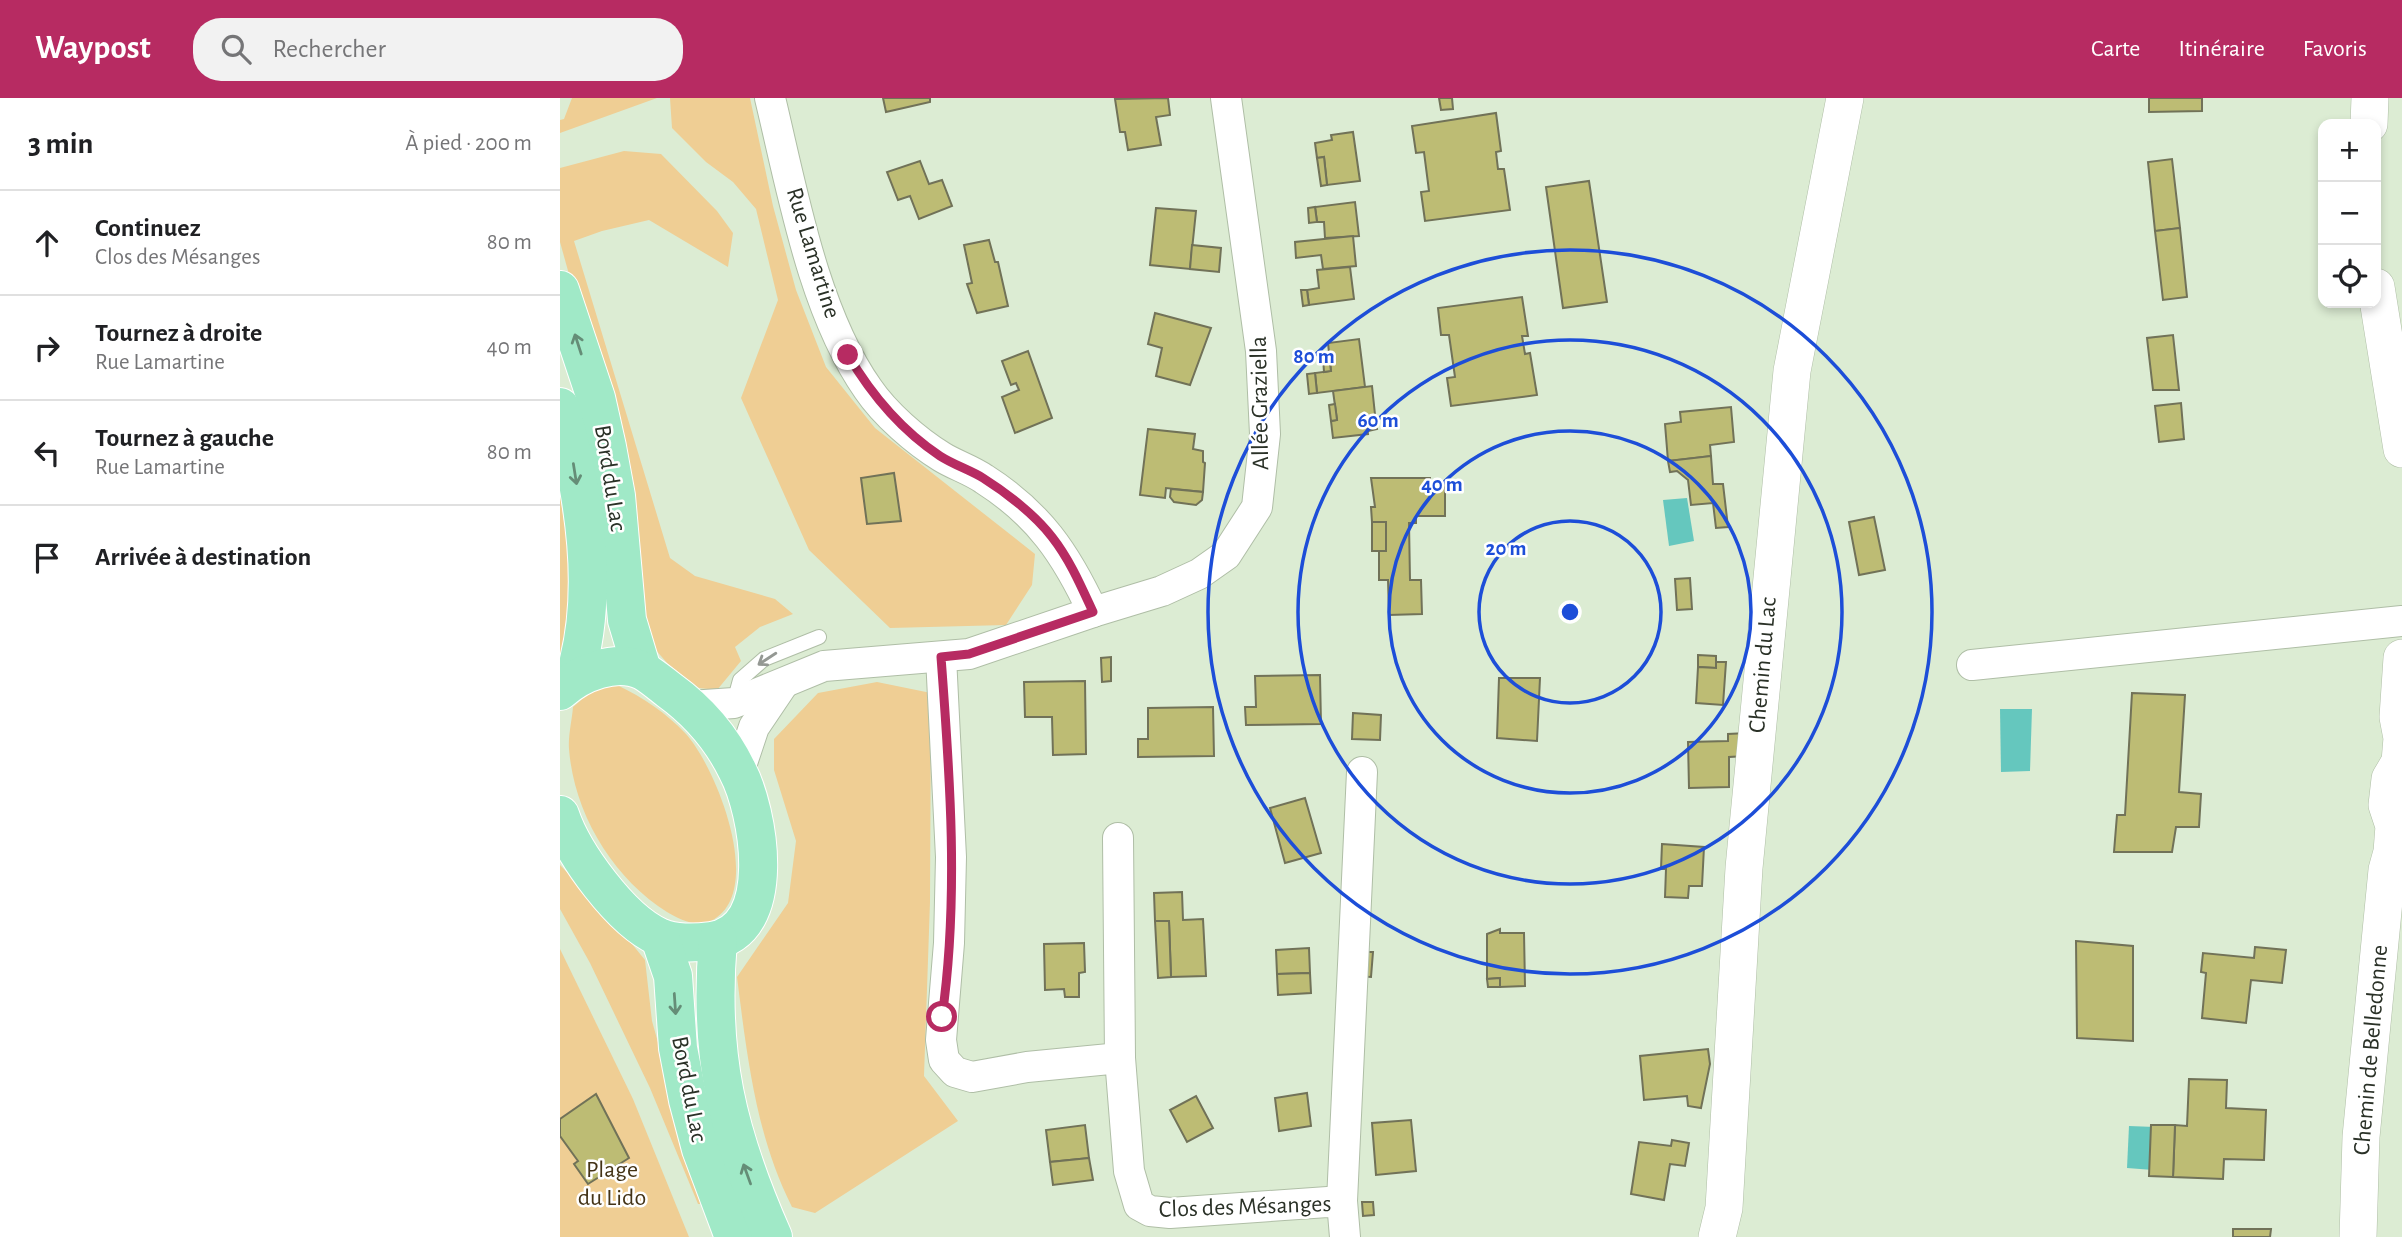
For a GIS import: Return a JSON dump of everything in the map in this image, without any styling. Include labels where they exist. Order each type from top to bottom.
[{"type":"main road","name":"Bord du Lac","points":[[560,290],[596,398],[607,447],[616,496],[627,620],[642,670]]},
{"type":"main road","name":"Bord du Lac","points":[[560,407],[574,469],[587,573],[588,623],[567,685]]},
{"type":"main road","points":[[560,815],[578,850],[612,899],[660,938],[695,943],[718,940],[736,930],[747,918],[755,898],[757,844],[739,772],[717,735],[690,706],[642,670],[609,666],[567,685]]},
{"type":"main road","name":"Bord du Lac","points":[[660,938],[673,976],[678,1048],[688,1100],[712,1182],[734,1237]]},
{"type":"main road","name":"Bord du Lac","points":[[718,940],[713,1000],[723,1090],[743,1164],[773,1237]]},
{"type":"street","name":"Rue Lamartine","points":[[770,98],[809,256],[848,355],[868,390],[907,430],[941,456],[984,478],[1051,536],[1074,570],[1093,612]]},
{"type":"street","name":"Allée Graziella","points":[[1093,612],[1162,591],[1199,574],[1226,555],[1257,507],[1265,434],[1261,351],[1226,98]]},
{"type":"street","name":"Chemin du Lac","points":[[1717,1237],[1724,1208],[1744,868],[1791,371],[1845,98]]},
{"type":"street","points":[[2369,119],[2370,98]]},
{"type":"street","points":[[2379,308],[2402,449]]},
{"type":"street","points":[[690,706],[734,703],[824,666],[969,654],[1093,612]]},
{"type":"street","points":[[1972,665],[2402,621]]},
{"type":"street","points":[[941,657],[951,856],[949,956],[941,1040],[944,1060],[955,1072],[972,1077],[1027,1067],[1121,1058],[1118,838]]},
{"type":"street","name":"Chemin de Belledonne","points":[[2358,1237],[2361,1137],[2391,942],[2387,870],[2392,852],[2393,826],[2387,805],[2390,779],[2400,762],[2402,738],[2398,717],[2402,658]]},
{"type":"street","points":[[739,772],[754,727],[783,684]]},
{"type":"street","points":[[1342,1201],[1362,772]]},
{"type":"street","name":"Clos des Mésanges","points":[[1121,1058],[1129,1171],[1139,1205],[1150,1211],[1170,1213],[1342,1201],[1345,1237]]},
{"type":"lane","points":[[734,703],[740,680],[764,659],[819,637]]},
{"type":"green space","points":[[572,98],[657,98],[560,133],[560,120],[564,119]]},
{"type":"green space","points":[[670,98],[750,98],[773,206],[796,290],[826,367],[875,428],[1035,554],[1032,585],[1006,625],[890,628],[809,550],[741,398],[778,300],[756,209],[733,182],[706,162],[672,128]]},
{"type":"green space","points":[[624,151],[661,154],[717,211],[733,233],[728,267],[649,220],[574,241],[670,558],[695,576],[775,599],[793,614],[760,627],[735,647],[741,661],[717,690],[699,688],[668,664],[640,632],[629,490],[560,242],[560,168]]},
{"type":"green space","points":[[560,495],[571,567],[572,640],[560,657]]},
{"type":"green space","points":[[877,682],[931,693],[930,902],[924,1076],[958,1121],[815,1213],[792,1207],[770,1152],[761,1124],[749,1066],[737,977],[788,903],[796,841],[774,770],[774,739],[818,693]]},
{"type":"green space","points":[[617,685],[654,706],[686,734],[698,750],[722,800],[736,858],[735,885],[727,906],[711,921],[699,924],[682,920],[647,898],[614,863],[588,820],[572,773],[569,749],[573,707],[593,690]]},
{"type":"green space","points":[[560,865],[606,912],[645,960],[652,1021],[703,1204],[698,1204],[650,1088],[590,963],[560,909]]},
{"type":"green space","name":"Plage du Lido","points":[[560,949],[633,1099],[689,1237],[560,1237]]},
{"type":"water","points":[[1687,498],[1694,541],[1669,546],[1663,500]]},
{"type":"water","points":[[2000,709],[2032,709],[2030,771],[2001,772]]},
{"type":"water","points":[[2129,1126],[2155,1127],[2153,1170],[2127,1168]]},
{"type":"building","points":[[883,98],[930,98],[930,102],[886,112]]},
{"type":"building","points":[[1168,98],[1170,115],[1156,117],[1161,145],[1128,150],[1125,132],[1120,132],[1115,99]]},
{"type":"building","points":[[1439,98],[1452,98],[1453,109],[1441,110]]},
{"type":"building","points":[[2149,98],[2202,98],[2202,111],[2149,112]]},
{"type":"building","points":[[1496,113],[1501,151],[1496,152],[1498,169],[1504,169],[1510,210],[1425,221],[1421,192],[1429,191],[1424,152],[1416,153],[1412,126]]},
{"type":"building","points":[[1353,132],[1360,181],[1327,185],[1324,157],[1317,158],[1315,143],[1332,140],[1331,135]]},
{"type":"building","points":[[1324,157],[1327,185],[1321,186],[1317,158]]},
{"type":"building","points":[[2172,159],[2180,228],[2155,231],[2148,162]]},
{"type":"building","points":[[920,161],[929,184],[942,180],[952,206],[919,219],[910,196],[898,200],[887,172]]},
{"type":"building","points":[[1589,181],[1607,302],[1563,308],[1546,187]]},
{"type":"building","points":[[1355,202],[1359,236],[1325,238],[1324,222],[1317,222],[1315,207]]},
{"type":"building","points":[[1315,207],[1317,222],[1309,223],[1308,208]]},
{"type":"building","points":[[1156,208],[1196,211],[1190,269],[1150,265]]},
{"type":"building","points":[[2180,228],[2187,297],[2163,300],[2155,231]]},
{"type":"building","points":[[1353,236],[1356,266],[1323,269],[1321,255],[1296,258],[1295,242]]},
{"type":"building","points":[[989,240],[995,262],[998,262],[1008,306],[977,313],[967,284],[972,283],[964,245]]},
{"type":"building","points":[[1192,245],[1221,248],[1219,272],[1190,269]]},
{"type":"building","points":[[1350,267],[1354,299],[1309,305],[1307,290],[1319,288],[1317,270]]},
{"type":"building","points":[[1301,290],[1307,290],[1309,305],[1303,306]]},
{"type":"building","points":[[1522,297],[1528,336],[1522,336],[1525,354],[1530,353],[1537,395],[1451,406],[1447,378],[1455,377],[1449,335],[1441,335],[1438,308]]},
{"type":"building","points":[[1155,313],[1211,328],[1190,385],[1156,376],[1162,348],[1148,344]]},
{"type":"building","points":[[2173,335],[2179,390],[2153,390],[2147,338]]},
{"type":"building","points":[[1359,339],[1365,387],[1317,393],[1315,373],[1331,371],[1328,343]]},
{"type":"building","points":[[1028,351],[1052,418],[1015,433],[1002,397],[1019,390],[1016,383],[1011,385],[1002,361]]},
{"type":"building","points":[[1329,356],[1331,371],[1324,372],[1323,357]]},
{"type":"building","points":[[1315,373],[1317,393],[1309,394],[1307,374]]},
{"type":"building","points":[[1372,386],[1376,424],[1367,425],[1368,434],[1333,438],[1331,421],[1337,420],[1333,391]]},
{"type":"building","points":[[2181,403],[2184,439],[2159,442],[2155,406]]},
{"type":"building","points":[[1335,404],[1337,420],[1331,421],[1329,405]]},
{"type":"building","points":[[1731,407],[1734,442],[1710,445],[1711,456],[1668,461],[1665,424],[1681,422],[1680,412]]},
{"type":"building","points":[[1376,424],[1377,429],[1368,431],[1367,425]]},
{"type":"building","points":[[1148,429],[1195,434],[1193,449],[1203,451],[1205,463],[1203,492],[1166,488],[1165,498],[1140,495]]},
{"type":"building","points":[[1711,456],[1713,484],[1723,484],[1728,527],[1716,528],[1713,503],[1691,505],[1688,480],[1677,471],[1670,472],[1668,461]]},
{"type":"building","points":[[894,473],[901,521],[867,524],[861,478]]},
{"type":"building","points":[[1371,478],[1430,478],[1430,485],[1445,485],[1445,516],[1416,516],[1416,523],[1409,523],[1410,580],[1421,580],[1422,614],[1389,615],[1388,580],[1379,580],[1379,551],[1386,551],[1386,522],[1372,522],[1371,507],[1375,507]]},
{"type":"building","points":[[1171,489],[1203,492],[1202,500],[1196,505],[1174,502],[1170,497]]},
{"type":"building","points":[[1874,517],[1885,570],[1859,575],[1849,522]]},
{"type":"building","points":[[1372,522],[1386,522],[1386,551],[1372,551]]},
{"type":"building","points":[[1690,578],[1692,609],[1677,610],[1675,579]]},
{"type":"building","points":[[1698,655],[1716,656],[1716,668],[1698,667]]},
{"type":"building","points":[[1111,657],[1111,681],[1102,682],[1101,658]]},
{"type":"building","points":[[1716,662],[1726,662],[1723,705],[1696,703],[1698,667],[1716,668]]},
{"type":"building","points":[[1320,675],[1321,724],[1246,725],[1245,707],[1256,707],[1255,676]]},
{"type":"building","points":[[1499,678],[1540,678],[1537,741],[1497,738]]},
{"type":"building","points":[[1085,681],[1086,754],[1053,755],[1052,717],[1025,717],[1024,682]]},
{"type":"building","points":[[2132,693],[2185,695],[2179,792],[2201,794],[2199,827],[2176,827],[2172,852],[2114,852],[2117,815],[2125,815]]},
{"type":"building","points":[[1213,707],[1214,756],[1138,757],[1138,739],[1148,739],[1148,708]]},
{"type":"building","points":[[1353,713],[1381,715],[1380,740],[1352,739]]},
{"type":"building","points":[[1747,733],[1747,756],[1729,757],[1729,787],[1689,788],[1688,742],[1728,741],[1728,734]]},
{"type":"building","points":[[1305,798],[1321,853],[1285,863],[1270,808]]},
{"type":"building","points":[[1662,844],[1704,847],[1702,886],[1689,886],[1688,898],[1665,897],[1666,869],[1661,869]]},
{"type":"building","points":[[1182,892],[1183,920],[1203,919],[1206,976],[1171,977],[1169,921],[1155,921],[1154,893]]},
{"type":"building","points":[[1155,921],[1169,921],[1171,977],[1158,978]]},
{"type":"building","points":[[1500,929],[1500,933],[1524,933],[1525,986],[1500,987],[1500,978],[1487,979],[1487,934]]},
{"type":"building","points":[[2076,941],[2133,946],[2133,1041],[2077,1038]]},
{"type":"building","points":[[1084,943],[1085,972],[1079,973],[1079,997],[1065,997],[1064,989],[1045,990],[1044,944]]},
{"type":"building","points":[[2255,947],[2286,950],[2282,983],[2251,980],[2246,1023],[2202,1018],[2206,973],[2201,972],[2203,953],[2254,958]]},
{"type":"building","points":[[1309,948],[1310,973],[1277,974],[1276,950]]},
{"type":"building","points":[[1358,952],[1373,952],[1371,977],[1357,976]]},
{"type":"building","points":[[1310,973],[1311,993],[1278,995],[1277,974]]},
{"type":"building","points":[[1500,978],[1500,987],[1488,987],[1487,979]]},
{"type":"building","points":[[1708,1049],[1710,1064],[1701,1108],[1688,1106],[1687,1096],[1644,1100],[1640,1056]]},
{"type":"building","points":[[2189,1079],[2227,1080],[2226,1108],[2266,1110],[2264,1160],[2224,1159],[2223,1179],[2173,1177],[2175,1125],[2187,1126]]},
{"type":"building","points":[[1307,1093],[1311,1126],[1279,1131],[1275,1098]]},
{"type":"building","points":[[596,1094],[629,1158],[588,1184],[574,1164],[578,1161],[560,1136],[560,1119]]},
{"type":"building","points":[[1196,1096],[1213,1128],[1187,1142],[1170,1110]]},
{"type":"building","points":[[1411,1120],[1416,1171],[1376,1175],[1372,1123]]},
{"type":"building","points":[[1085,1125],[1089,1158],[1050,1162],[1046,1130]]},
{"type":"building","points":[[2151,1125],[2175,1125],[2173,1177],[2149,1176]]},
{"type":"building","points":[[1672,1140],[1689,1143],[1685,1166],[1670,1164],[1664,1200],[1631,1194],[1639,1142],[1671,1146]]},
{"type":"building","points":[[1089,1158],[1093,1180],[1053,1185],[1050,1162]]},
{"type":"building","points":[[1362,1202],[1373,1202],[1374,1215],[1363,1216]]},
{"type":"building","points":[[2233,1229],[2271,1229],[2270,1237],[2233,1237]]},
{"type":"route","points":[[848,355],[868,390],[907,430],[941,456],[984,478],[1051,536],[1074,570],[1093,612],[969,654],[941,657],[951,856],[947,982],[942,1017]]}]
